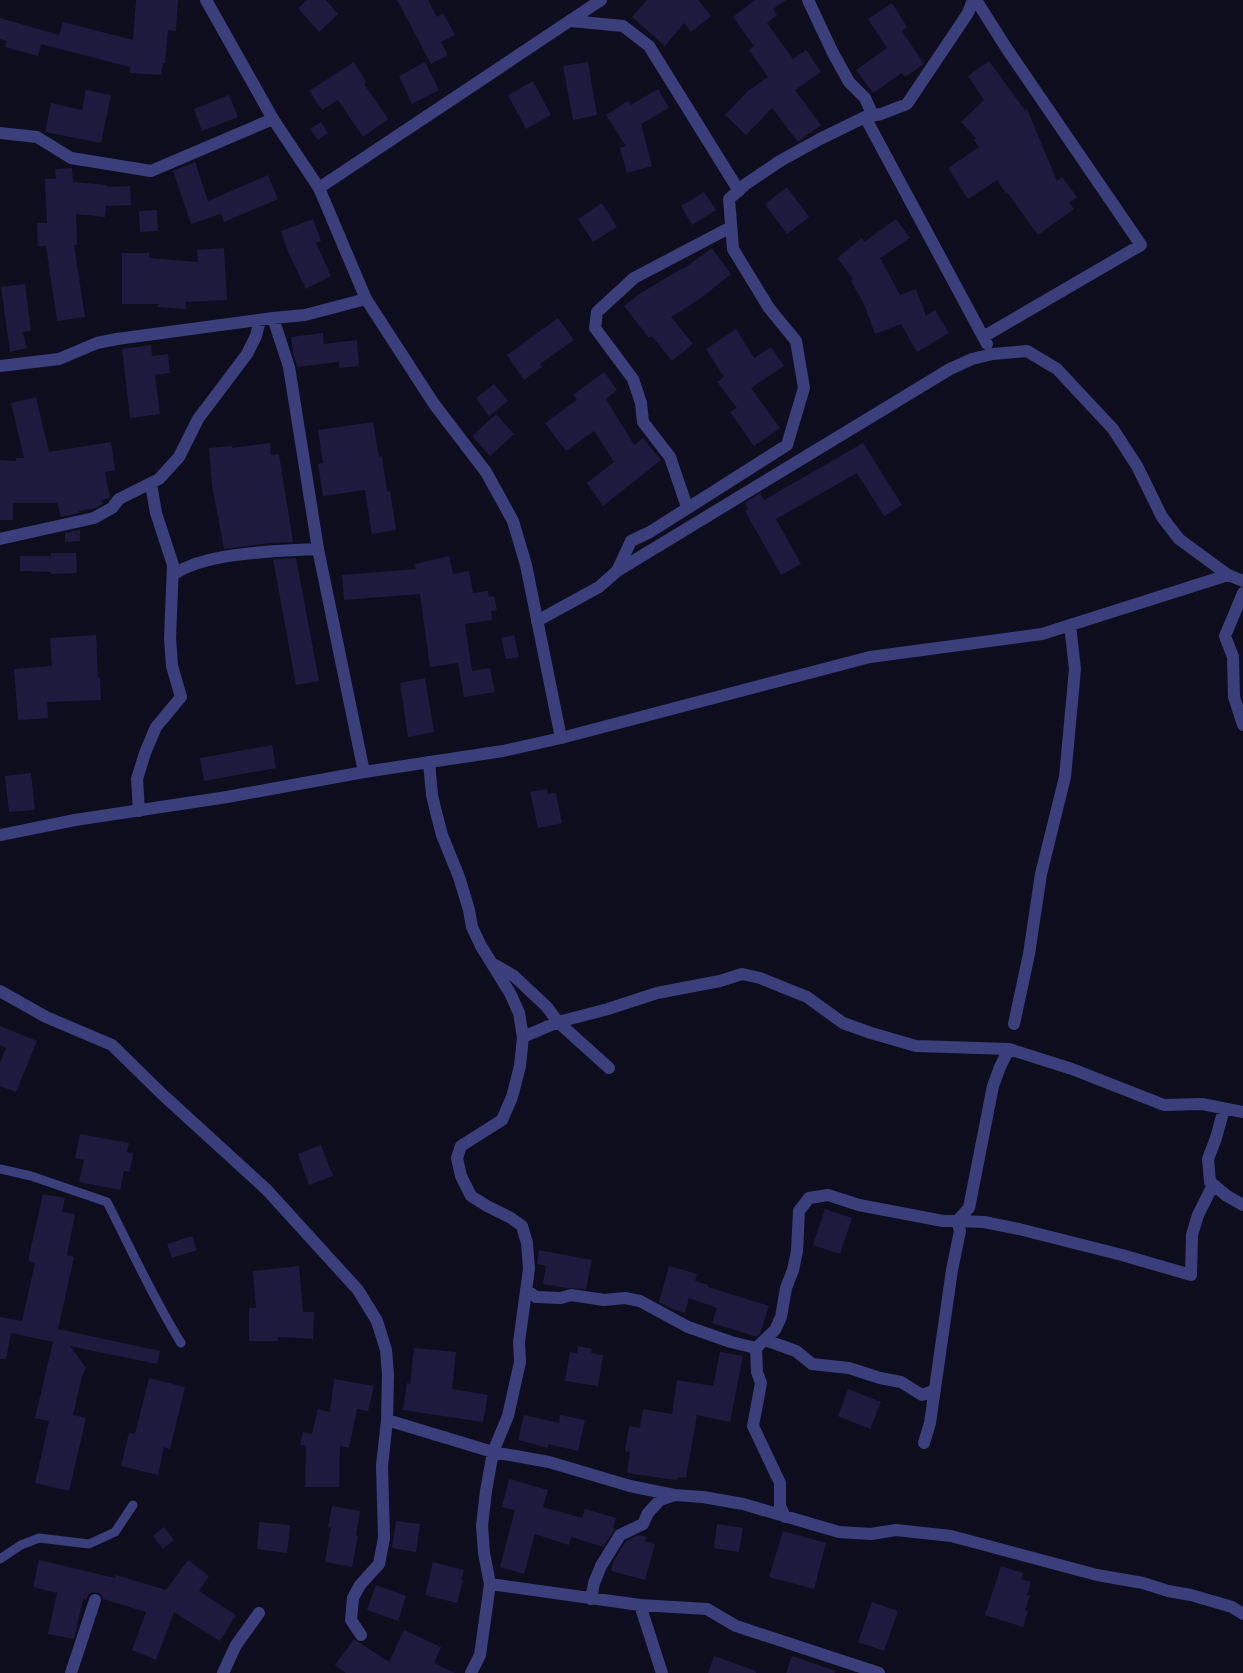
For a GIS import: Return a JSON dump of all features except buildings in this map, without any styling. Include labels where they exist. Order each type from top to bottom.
[{"type":"street","points":[[206,0],[273,119],[319,188],[366,300],[434,404],[486,472],[512,521],[526,565],[561,738]]},
{"type":"street","points":[[319,188],[601,0]]},
{"type":"street","points":[[808,0],[849,82],[865,98],[869,116],[993,354]]},
{"type":"street","points":[[617,570],[631,542],[650,532],[787,445],[804,388],[796,341],[769,308],[733,249],[730,199],[780,161],[820,139],[869,116],[881,114],[907,104],[968,13],[974,0]]},
{"type":"street","points":[[974,0],[1141,245],[983,337]]},
{"type":"street","points":[[571,21],[623,26],[649,46],[739,191]]},
{"type":"street","points":[[0,133],[37,137],[71,158],[151,171],[273,119]]},
{"type":"street","points":[[688,507],[670,457],[643,422],[641,403],[633,379],[594,328],[597,312],[634,278],[731,227]]},
{"type":"street","points":[[0,366],[59,359],[97,343],[116,339],[273,318],[305,316],[366,300]]},
{"type":"street","points":[[273,318],[289,367],[318,549],[364,772]]},
{"type":"street","points":[[0,539],[94,518],[112,508],[119,499],[159,479],[179,457],[198,419],[252,346],[260,320]]},
{"type":"street","points":[[537,621],[599,587],[617,570],[950,369],[972,358],[1027,351],[1057,369],[1113,429],[1137,466],[1162,517],[1178,539],[1228,575],[1243,581]]},
{"type":"street","points":[[139,811],[137,779],[145,753],[156,727],[181,697],[172,666],[170,648],[174,565],[156,513],[151,484]]},
{"type":"street","points":[[173,575],[182,568],[203,561],[255,553],[318,549]]},
{"type":"street","points":[[0,835],[75,820],[504,751],[561,738],[870,656],[1042,634],[1228,575]]},
{"type":"street","points":[[1243,592],[1225,636],[1233,657],[1234,697],[1243,725]]},
{"type":"street","points":[[1014,1024],[1029,954],[1041,874],[1065,777],[1075,669],[1070,625]]},
{"type":"street","points":[[430,762],[432,795],[442,834],[460,877],[472,928],[519,1012],[523,1037],[520,1066],[512,1097],[502,1120],[461,1146],[457,1158],[461,1176],[471,1196],[522,1226],[528,1243],[531,1294],[524,1306],[519,1342],[520,1362],[517,1380],[508,1416],[493,1452],[482,1526],[484,1553],[490,1584],[480,1655],[471,1673]]},
{"type":"street","points":[[491,962],[514,976],[547,1007],[558,1022],[609,1068]]},
{"type":"street","points":[[523,1037],[558,1022],[608,1009],[657,993],[720,981],[742,974],[760,978],[808,997],[843,1023],[916,1046],[1010,1049],[1072,1069],[1164,1105],[1202,1104],[1243,1112]]},
{"type":"street","points":[[0,991],[46,1017],[112,1045],[170,1102],[266,1190],[358,1290],[377,1321],[386,1350],[388,1381],[388,1420],[382,1466],[384,1538],[378,1564],[360,1585],[353,1598],[351,1620],[362,1635]]},
{"type":"street","points":[[957,1221],[969,1208],[993,1086],[1000,1067],[1010,1049]]},
{"type":"street","points":[[1224,1109],[1208,1159],[1210,1182],[1227,1196],[1243,1205]]},
{"type":"street","points":[[786,1517],[780,1506],[780,1482],[753,1426],[760,1383],[756,1372],[761,1344],[775,1330],[781,1317],[786,1288],[793,1270],[797,1251],[799,1211],[804,1202],[809,1198],[828,1195],[858,1205],[943,1221],[984,1222],[1019,1229],[1191,1275],[1192,1235],[1198,1215],[1213,1185]]},
{"type":"street","points":[[924,1443],[930,1424],[952,1270],[960,1231],[957,1221]]},
{"type":"street","points":[[531,1294],[561,1298],[571,1295],[604,1300],[632,1299],[640,1301],[688,1327],[712,1336],[796,1351],[812,1364],[849,1368],[880,1378],[902,1382],[922,1395],[934,1390]]},
{"type":"street","points":[[388,1420],[493,1452],[549,1462],[630,1486],[674,1495],[703,1497],[743,1504],[839,1532],[871,1534],[896,1530],[951,1536],[1097,1575],[1143,1583],[1168,1591],[1192,1595],[1232,1607],[1243,1614]]},
{"type":"street","points":[[591,1599],[594,1583],[601,1566],[620,1535],[643,1524],[648,1513],[660,1500],[674,1495]]},
{"type":"street","points":[[490,1584],[640,1605],[707,1610],[736,1626],[879,1673]]},
{"type":"street","points":[[71,1673],[95,1600]]},
{"type":"street","points":[[640,1605],[662,1673]]},
{"type":"street","points":[[223,1673],[236,1645],[259,1613]]},
{"type":"lane","points":[[0,1168],[31,1176],[107,1202],[139,1262],[162,1312],[181,1343]]},
{"type":"lane","points":[[0,1559],[21,1545],[39,1538],[89,1544],[115,1532],[133,1505]]}]
